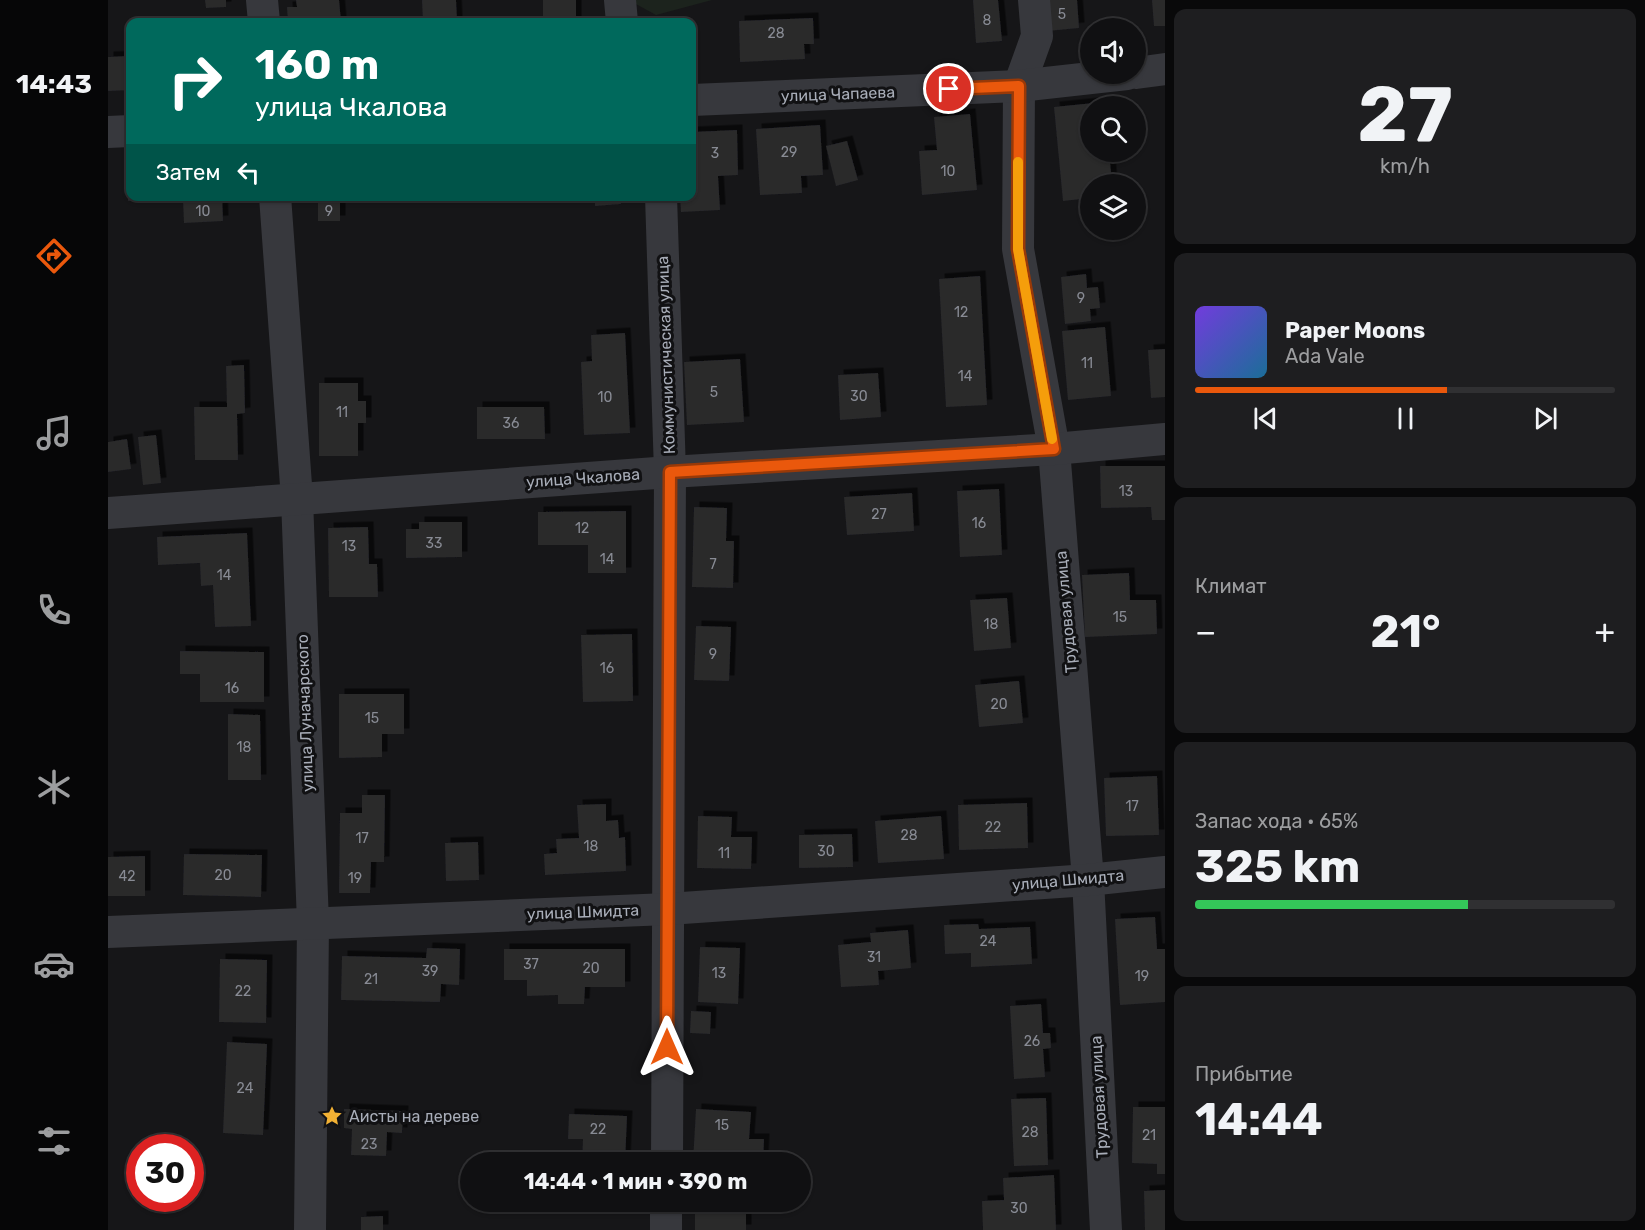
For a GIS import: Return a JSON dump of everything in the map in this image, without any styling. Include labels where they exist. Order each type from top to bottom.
[{"type":"street","points":[[262,0],[264,18]]},
{"type":"street","points":[[620,0],[622,18]]},
{"type":"street","name":"Трудовая улица","points":[[1034,0],[1037,36],[1019,86],[1018,249],[1054,449],[1088,880],[1106,1230]]},
{"type":"street","points":[[1146,71],[1165,69]]},
{"type":"street","name":"улица Чапаева","points":[[696,100],[1019,86],[1080,79]]},
{"type":"street","points":[[108,132],[126,131]]},
{"type":"street","name":"улица Луначарского","points":[[274,201],[297,499],[313,922],[310,1230]]},
{"type":"street","name":"Коммунистическая улица","points":[[661,201],[670,472],[667,1152]]},
{"type":"street","name":"улица Чкалова","points":[[108,513],[670,472],[1054,449],[1165,439]]},
{"type":"street","name":"улица Шмидта","points":[[108,932],[668,909],[1088,880],[1165,872]]},
{"type":"street","points":[[666,1212],[666,1230]]},
{"type":"shaded area","points":[[636,0],[712,0],[656,15],[636,4]]},
{"type":"building","points":[[205,0],[226,0],[226,7],[206,8]]},
{"type":"building","points":[[296,0],[339,0],[341,18],[288,18],[287,7],[297,7]]},
{"type":"building","points":[[422,0],[456,0],[457,18],[423,18]]},
{"type":"building","points":[[543,0],[576,0],[576,18],[543,18]]},
{"type":"building","points":[[973,0],[998,0],[1002,41],[976,43]]},
{"type":"building","points":[[1045,0],[1077,0],[1079,28],[1047,31]]},
{"type":"building","points":[[1152,0],[1165,0],[1165,26],[1154,26]]},
{"type":"building","points":[[813,18],[814,44],[804,44],[805,59],[740,62],[739,21]]},
{"type":"building","points":[[126,56],[126,90],[108,91],[108,57]]},
{"type":"building","points":[[1080,104],[1080,162],[1110,162],[1111,174],[1080,174],[1080,199],[1063,201],[1054,107]]},
{"type":"building","points":[[970,114],[977,190],[922,195],[919,151],[937,150],[934,117]]},
{"type":"building","points":[[820,125],[823,175],[801,176],[802,193],[760,195],[756,129]]},
{"type":"building","points":[[737,130],[738,175],[718,176],[720,210],[681,212],[680,201],[696,201],[696,132]]},
{"type":"building","points":[[847,141],[858,180],[836,186],[826,146]]},
{"type":"building","points":[[183,201],[222,201],[223,221],[184,223]]},
{"type":"building","points":[[340,201],[340,221],[318,221],[318,202],[310,202]]},
{"type":"building","points":[[595,201],[621,201],[621,204],[595,206]]},
{"type":"building","points":[[1086,274],[1087,288],[1098,287],[1100,308],[1090,309],[1091,321],[1065,324],[1061,277]]},
{"type":"building","points":[[980,276],[987,405],[946,407],[939,279]]},
{"type":"building","points":[[1105,327],[1111,396],[1068,400],[1062,331]]},
{"type":"building","points":[[625,333],[630,433],[584,435],[581,362],[592,361],[591,335]]},
{"type":"building","points":[[1165,349],[1165,397],[1151,398],[1148,350]]},
{"type":"building","points":[[740,359],[744,422],[687,425],[684,362]]},
{"type":"building","points":[[244,365],[245,413],[237,414],[238,460],[195,460],[194,407],[227,407],[226,366]]},
{"type":"building","points":[[878,373],[881,417],[840,420],[838,375]]},
{"type":"building","points":[[319,383],[358,383],[358,401],[366,401],[366,423],[358,423],[358,456],[319,456]]},
{"type":"building","points":[[477,407],[544,407],[545,439],[477,439]]},
{"type":"building","points":[[156,435],[161,483],[143,485],[138,437]]},
{"type":"building","points":[[127,439],[131,469],[108,472],[108,442]]},
{"type":"building","points":[[1100,466],[1165,466],[1165,520],[1152,520],[1151,507],[1101,508]]},
{"type":"building","points":[[999,489],[1002,555],[960,557],[957,491]]},
{"type":"building","points":[[912,493],[914,531],[847,535],[844,497]]},
{"type":"building","points":[[694,507],[727,508],[726,541],[734,541],[733,588],[692,587]]},
{"type":"building","points":[[626,511],[626,573],[588,573],[588,545],[538,545],[538,512]]},
{"type":"building","points":[[419,522],[462,522],[462,557],[406,558],[406,529],[419,529]]},
{"type":"building","points":[[368,527],[369,564],[377,564],[378,597],[329,597],[328,528]]},
{"type":"building","points":[[247,533],[251,626],[215,627],[213,585],[201,586],[200,563],[158,565],[157,537]]},
{"type":"building","points":[[1129,573],[1130,600],[1156,600],[1157,634],[1085,637],[1082,575]]},
{"type":"building","points":[[1007,598],[1011,648],[974,651],[970,600]]},
{"type":"building","points":[[696,626],[731,627],[729,681],[694,680]]},
{"type":"building","points":[[632,634],[633,701],[583,702],[581,635]]},
{"type":"building","points":[[180,651],[264,652],[264,702],[200,702],[200,674],[180,674]]},
{"type":"building","points":[[1019,681],[1023,723],[979,727],[975,685]]},
{"type":"building","points":[[339,694],[404,694],[404,734],[382,734],[382,757],[339,758]]},
{"type":"building","points":[[228,714],[260,715],[261,780],[228,780]]},
{"type":"building","points":[[1157,776],[1159,835],[1106,836],[1104,778]]},
{"type":"building","points":[[362,795],[385,795],[384,862],[371,862],[370,893],[339,893],[340,813],[362,813]]},
{"type":"building","points":[[1027,803],[1028,848],[959,850],[958,805]]},
{"type":"building","points":[[606,804],[606,821],[618,820],[619,838],[625,837],[626,871],[545,875],[544,854],[557,853],[556,839],[579,838],[577,805]]},
{"type":"building","points":[[698,816],[732,817],[731,837],[752,837],[751,869],[697,868]]},
{"type":"building","points":[[941,816],[944,859],[878,863],[875,821]]},
{"type":"building","points":[[852,834],[853,867],[799,868],[799,835]]},
{"type":"building","points":[[478,842],[479,880],[446,881],[445,843]]},
{"type":"building","points":[[184,854],[262,855],[261,897],[183,895]]},
{"type":"building","points":[[145,856],[145,896],[108,896],[108,857]]},
{"type":"building","points":[[1155,917],[1157,949],[1165,949],[1165,1002],[1120,1005],[1115,919]]},
{"type":"building","points":[[978,924],[979,929],[1030,927],[1032,964],[971,967],[971,953],[945,954],[944,925]]},
{"type":"building","points":[[908,930],[911,968],[878,971],[879,985],[841,987],[838,945],[871,942],[870,933]]},
{"type":"building","points":[[700,947],[740,948],[738,1004],[698,1002]]},
{"type":"building","points":[[427,948],[460,949],[459,985],[441,984],[440,1002],[341,1000],[342,956],[426,958]]},
{"type":"building","points":[[504,949],[625,949],[625,987],[585,987],[584,1004],[558,1004],[558,995],[527,996],[527,980],[504,980]]},
{"type":"building","points":[[220,959],[267,960],[266,1023],[219,1022]]},
{"type":"building","points":[[1041,1004],[1043,1033],[1050,1033],[1051,1048],[1043,1049],[1045,1077],[1014,1079],[1010,1006]]},
{"type":"building","points":[[691,1011],[711,1012],[710,1034],[690,1033]]},
{"type":"building","points":[[227,1042],[267,1044],[263,1135],[223,1133]]},
{"type":"building","points":[[1046,1098],[1048,1165],[1014,1166],[1011,1099]]},
{"type":"building","points":[[1133,1107],[1165,1107],[1165,1174],[1157,1174],[1157,1164],[1132,1163]]},
{"type":"building","points":[[344,1109],[403,1111],[402,1133],[387,1132],[386,1156],[351,1155],[352,1129],[344,1128]]},
{"type":"building","points":[[696,1109],[751,1112],[749,1139],[764,1139],[763,1152],[694,1152]]},
{"type":"building","points":[[569,1114],[627,1116],[625,1152],[582,1152],[583,1139],[568,1139]]},
{"type":"building","points":[[1054,1175],[1056,1230],[983,1230],[982,1201],[1004,1200],[1003,1178]]},
{"type":"building","points":[[1165,1190],[1165,1230],[1145,1230],[1144,1191]]},
{"type":"building","points":[[603,1212],[626,1212],[626,1213]]},
{"type":"building","points":[[695,1212],[746,1212],[746,1230],[695,1230]]},
{"type":"building","points":[[383,1216],[383,1230],[361,1230],[361,1217]]},
{"type":"slow traffic","points":[[1018,162],[1018,249],[1052,439]]},
{"type":"place","name":"Аисты на дереве","points":[[332,1116]]},
{"type":"route","points":[[667,1047],[670,472],[1054,449],[1018,249],[1019,86],[949,89]]}]
